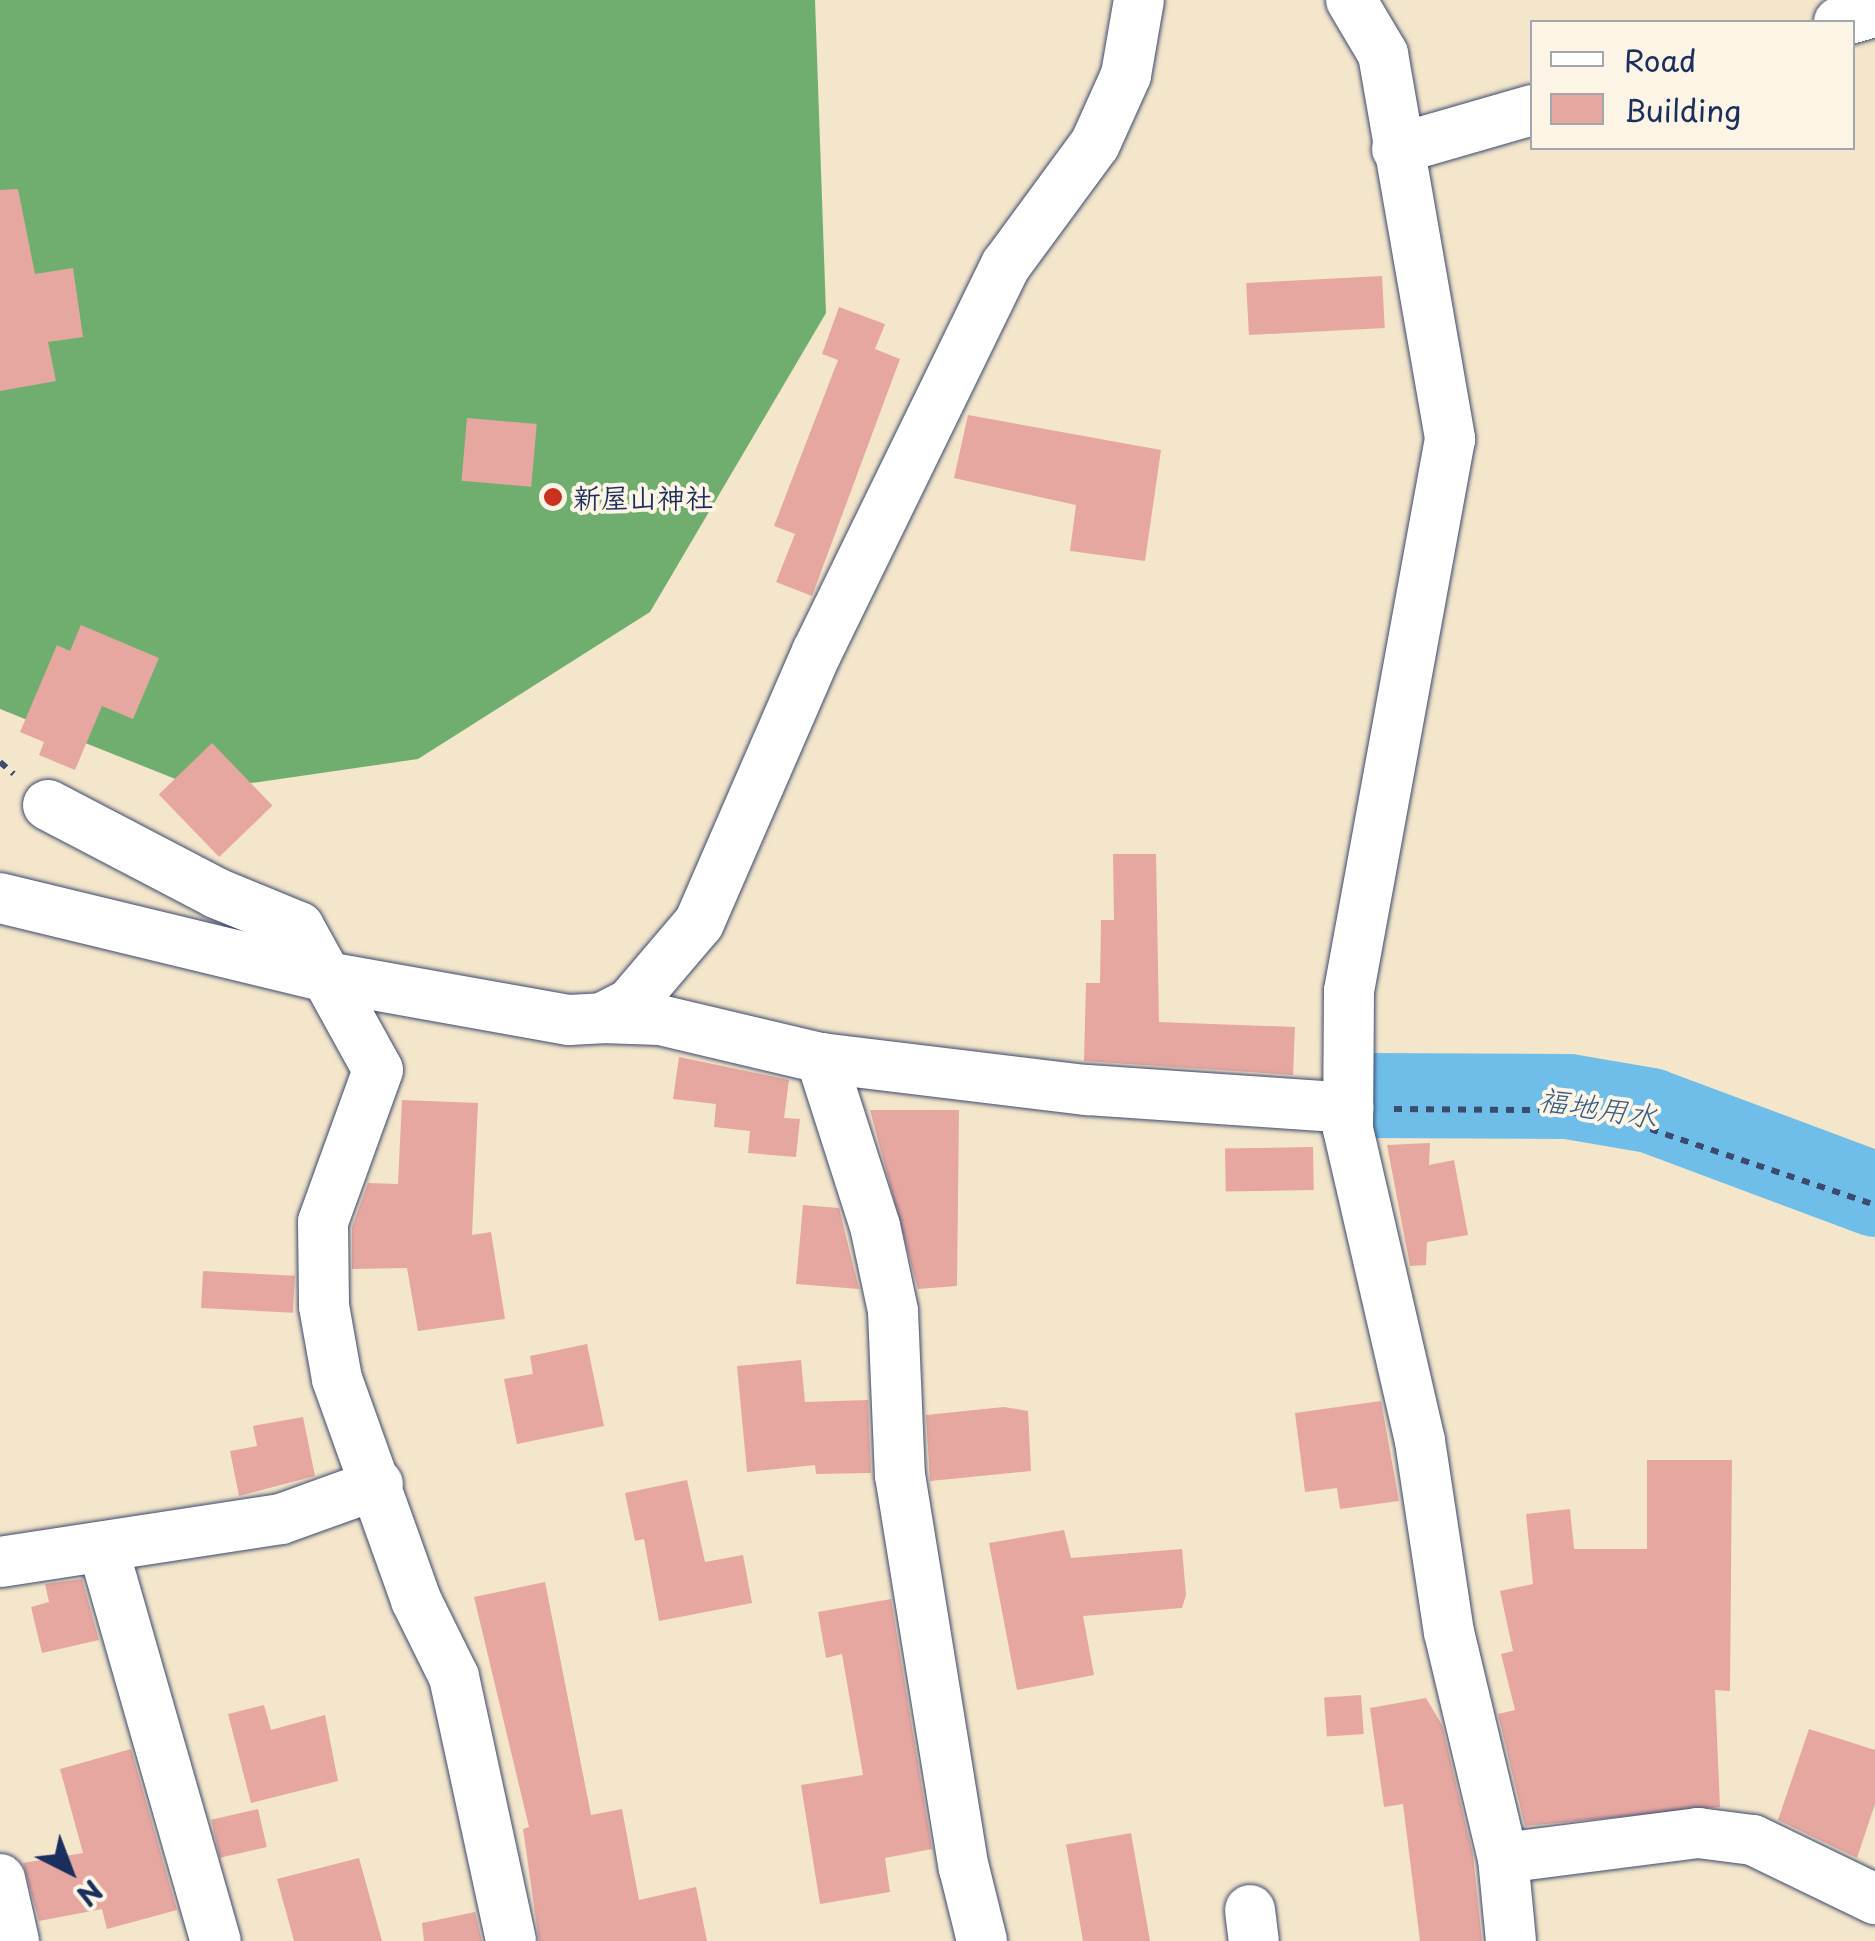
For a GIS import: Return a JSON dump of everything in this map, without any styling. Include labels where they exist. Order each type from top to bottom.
[{"type":"street","points":[[602,1018],[630,1004],[699,922],[818,652],[1006,264],[1095,144],[1126,75],[1138,0]]},
{"type":"street","points":[[1351,0],[1383,54],[1450,440],[1349,991],[1348,1108],[1420,1440],[1449,1632],[1503,1858],[1511,1941]]},
{"type":"street","points":[[1846,20],[1875,12]]},
{"type":"street","points":[[1397,149],[1530,111]]},
{"type":"street","points":[[48,805],[216,894],[299,927],[322,976],[378,1070],[323,1222],[324,1306],[337,1379],[378,1484],[416,1600],[454,1677],[512,1941]]},
{"type":"street","points":[[0,898],[322,976],[569,1020],[660,1020],[821,1058],[1087,1090],[1348,1108]]},
{"type":"street","points":[[821,1058],[874,1226],[893,1311],[900,1475],[964,1868],[982,1941]]},
{"type":"street","points":[[0,1562],[281,1519],[378,1484]]},
{"type":"street","points":[[103,1548],[216,1941]]},
{"type":"street","points":[[1503,1858],[1698,1832],[1752,1840],[1875,1899]]},
{"type":"street","points":[[0,1879],[14,1941]]},
{"type":"path","points":[[1348,1108],[1554,1110],[1620,1119],[1875,1206]]},
{"type":"green space","points":[[0,0],[815,0],[826,313],[650,612],[418,759],[203,790],[0,709]]},
{"type":"building","points":[[18,189],[35,274],[73,268],[83,337],[48,342],[56,381],[0,391],[0,190]]},
{"type":"building","points":[[1382,276],[1385,328],[1249,335],[1246,283]]},
{"type":"building","points":[[839,307],[885,324],[875,349],[900,359],[812,596],[776,582],[795,534],[774,526],[838,360],[822,354]]},
{"type":"building","points":[[968,415],[1161,450],[1145,561],[1070,551],[1076,505],[954,478]]},
{"type":"building","points":[[467,418],[537,424],[531,487],[462,481]]},
{"type":"building","points":[[81,625],[159,658],[133,719],[102,706],[75,770],[39,755],[44,742],[20,732],[57,645],[70,651]]},
{"type":"building","points":[[212,743],[272,806],[219,857],[159,794]]},
{"type":"building","points":[[1113,854],[1156,854],[1159,1022],[1295,1027],[1293,1075],[1084,1061],[1086,983],[1100,983],[1101,920],[1114,920]]},
{"type":"building","points":[[679,1057],[789,1080],[784,1118],[800,1119],[796,1157],[748,1153],[750,1131],[714,1127],[716,1104],[673,1099]]},
{"type":"building","points":[[402,1100],[478,1103],[472,1235],[491,1232],[505,1319],[418,1331],[407,1268],[352,1269],[352,1227],[368,1183],[398,1184]]},
{"type":"building","points":[[870,1110],[959,1110],[957,1286],[918,1289]]},
{"type":"building","points":[[1430,1143],[1429,1165],[1454,1160],[1468,1235],[1427,1242],[1426,1265],[1410,1266],[1387,1145]]},
{"type":"building","points":[[1313,1147],[1314,1190],[1226,1192],[1225,1149]]},
{"type":"building","points":[[803,1205],[839,1208],[859,1289],[796,1284]]},
{"type":"building","points":[[203,1271],[295,1276],[293,1313],[201,1308]]},
{"type":"building","points":[[587,1344],[604,1426],[517,1444],[504,1379],[533,1374],[530,1356]]},
{"type":"building","points":[[801,1360],[805,1402],[868,1400],[871,1473],[816,1474],[815,1465],[747,1472],[737,1366]]},
{"type":"building","points":[[1381,1401],[1399,1501],[1340,1509],[1337,1488],[1305,1492],[1295,1413]]},
{"type":"building","points":[[1004,1407],[1028,1411],[1031,1471],[930,1481],[926,1415]]},
{"type":"building","points":[[303,1417],[315,1476],[239,1496],[230,1451],[257,1446],[253,1426]]},
{"type":"building","points":[[1647,1460],[1732,1460],[1730,1691],[1715,1690],[1720,1807],[1525,1826],[1498,1714],[1515,1710],[1501,1654],[1513,1651],[1500,1591],[1533,1584],[1526,1514],[1570,1509],[1574,1549],[1647,1549]]},
{"type":"building","points":[[687,1480],[705,1562],[743,1555],[752,1603],[659,1621],[644,1539],[635,1541],[625,1493]]},
{"type":"building","points":[[1064,1530],[1071,1558],[1182,1549],[1186,1595],[1182,1608],[1083,1616],[1094,1675],[1017,1690],[989,1543]]},
{"type":"building","points":[[82,1579],[99,1640],[42,1653],[31,1607],[49,1602],[45,1584]]},
{"type":"building","points":[[545,1582],[591,1815],[622,1809],[639,1900],[696,1887],[707,1941],[539,1941],[523,1829],[529,1827],[474,1597]]},
{"type":"building","points":[[891,1599],[932,1849],[885,1858],[890,1892],[820,1904],[801,1785],[863,1775],[842,1654],[826,1658],[818,1612]]},
{"type":"building","points":[[1361,1695],[1364,1734],[1327,1736],[1324,1698]]},
{"type":"building","points":[[1426,1698],[1442,1725],[1473,1855],[1482,1941],[1420,1941],[1403,1804],[1384,1807],[1370,1708]]},
{"type":"building","points":[[264,1705],[271,1730],[325,1715],[338,1781],[251,1803],[228,1714]]},
{"type":"building","points":[[1809,1729],[1875,1750],[1875,1804],[1857,1858],[1778,1820]]},
{"type":"building","points":[[131,1749],[177,1910],[107,1929],[102,1909],[39,1921],[23,1863],[83,1853],[60,1769]]},
{"type":"building","points":[[258,1809],[267,1847],[220,1858],[211,1820]]},
{"type":"building","points":[[1131,1833],[1150,1941],[1083,1941],[1066,1844]]},
{"type":"building","points":[[359,1858],[382,1941],[294,1941],[277,1879]]},
{"type":"building","points":[[475,1912],[482,1941],[424,1941],[422,1923]]},
{"type":"waterway","name":"福地用水","points":[[1367,1095],[1568,1096],[1650,1110],[1875,1194]]},
{"type":"place","name":"新屋山神社","points":[[553,497]]}]
